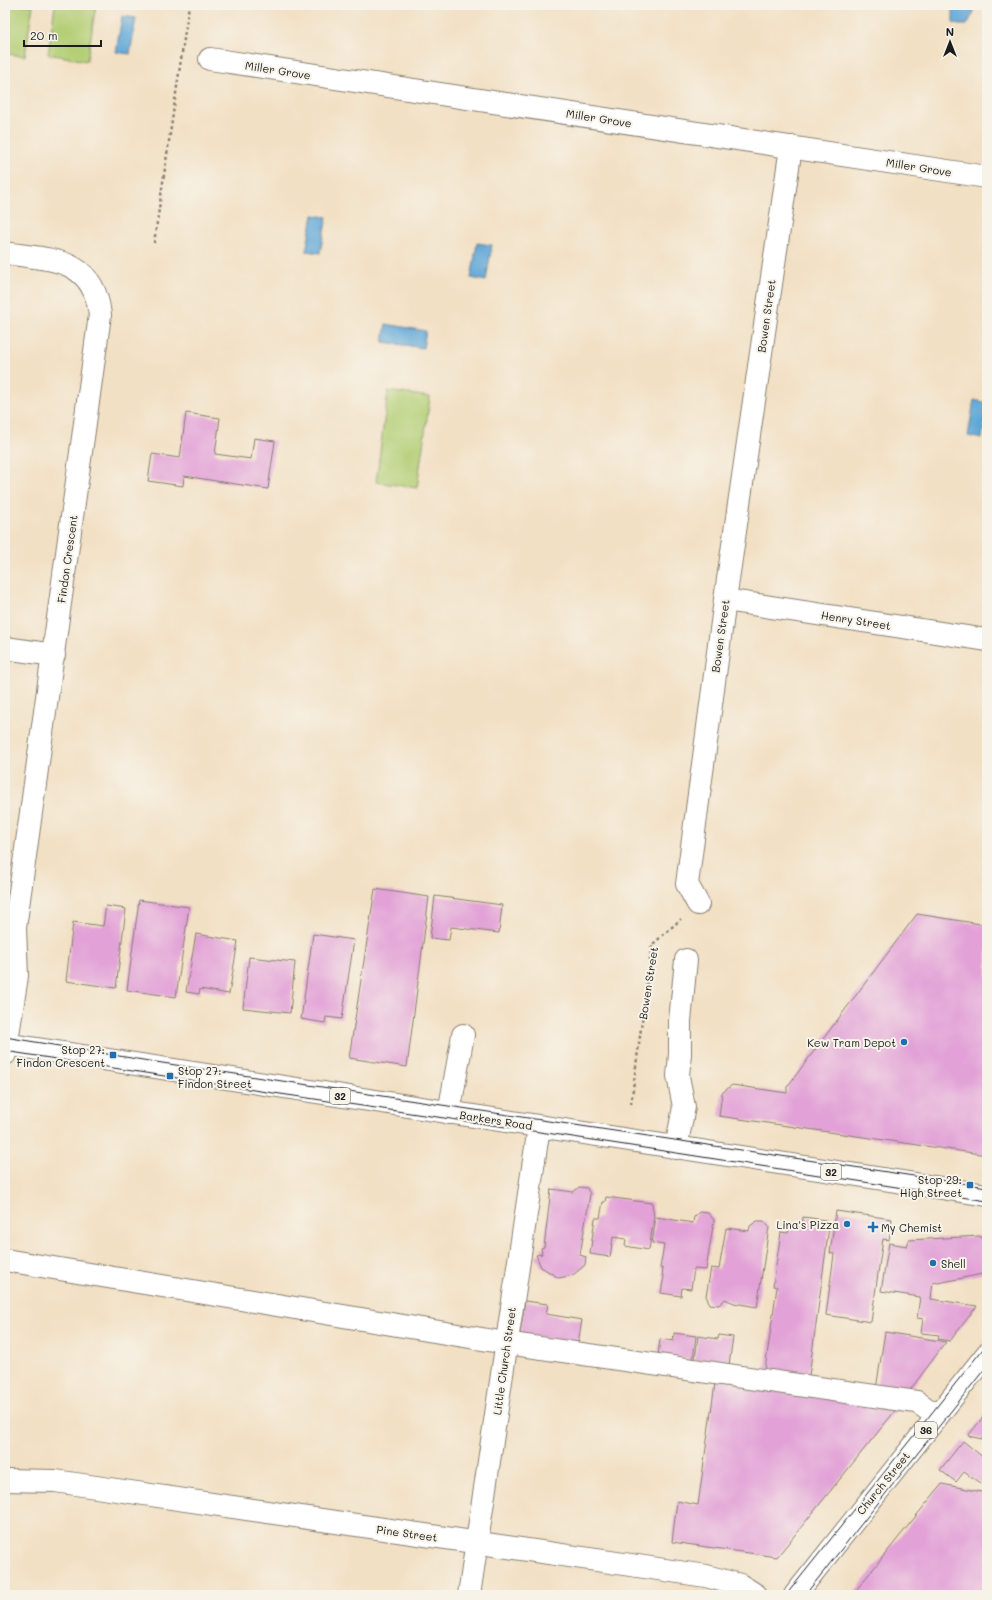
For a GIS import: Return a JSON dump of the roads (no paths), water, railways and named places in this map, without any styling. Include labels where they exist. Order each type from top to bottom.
[{"type":"street","name":"Miller Grove","points":[[210,59],[987,177]]},
{"type":"street","name":"Bowen Street","points":[[698,904],[687,884],[725,600],[791,147]]},
{"type":"street","name":"Findon Crescent","points":[[5,253],[45,259],[76,268],[87,278],[93,287],[98,301],[98,330],[15,928],[17,976],[6,1048]]},
{"type":"street","name":"Henry Street","points":[[725,600],[987,640]]},
{"type":"street","points":[[5,648],[54,654]]},
{"type":"street","name":"Findon Crescent","points":[[5,957],[15,928]]},
{"type":"street","points":[[676,1148],[684,1107],[678,1076],[680,1021],[686,960]]},
{"type":"street","points":[[449,1112],[463,1035]]},
{"type":"street","name":"Barkers Road","points":[[6,1048],[449,1112],[987,1195]]},
{"type":"street","name":"Little Church Street","points":[[469,1595],[539,1127]]},
{"type":"street","points":[[5,1260],[506,1343],[917,1402],[938,1416]]},
{"type":"street","name":"Church Street","points":[[795,1595],[987,1354]]},
{"type":"street","name":"Pine Street","points":[[5,1464],[55,1480]]},
{"type":"street","name":"Pine Street","points":[[5,1480],[55,1480],[706,1576],[740,1585],[756,1595]]},
{"type":"water","points":[[953,5],[975,5],[973,14],[967,25],[953,23]]},
{"type":"water","points":[[122,16],[136,18],[130,54],[116,52]]},
{"type":"water","points":[[313,215],[327,217],[320,253],[306,251]]},
{"type":"water","points":[[477,243],[492,245],[486,281],[471,278]]},
{"type":"water","points":[[386,324],[426,331],[423,348],[383,342]]},
{"type":"water","points":[[974,400],[987,403],[982,439],[968,436]]},
{"type":"tram line","points":[[5,1037],[149,1061],[987,1187]]},
{"type":"tram line","points":[[5,1051],[987,1201]]},
{"type":"tram line","points":[[786,1595],[987,1344]]},
{"type":"tram line","points":[[805,1595],[987,1366]]},
{"type":"place","name":"Kew Tram Depot","points":[[904,1042]]},
{"type":"place","name":"Stop 27: Findon Crescent","points":[[113,1055]]},
{"type":"place","name":"Stop 27: Findon Street","points":[[170,1076]]},
{"type":"place","name":"Stop 29: High Street","points":[[970,1185]]},
{"type":"place","name":"Lina's Pizza","points":[[847,1224]]},
{"type":"place","name":"My Chemist","points":[[873,1227]]},
{"type":"place","name":"Shell","points":[[933,1263]]}]
